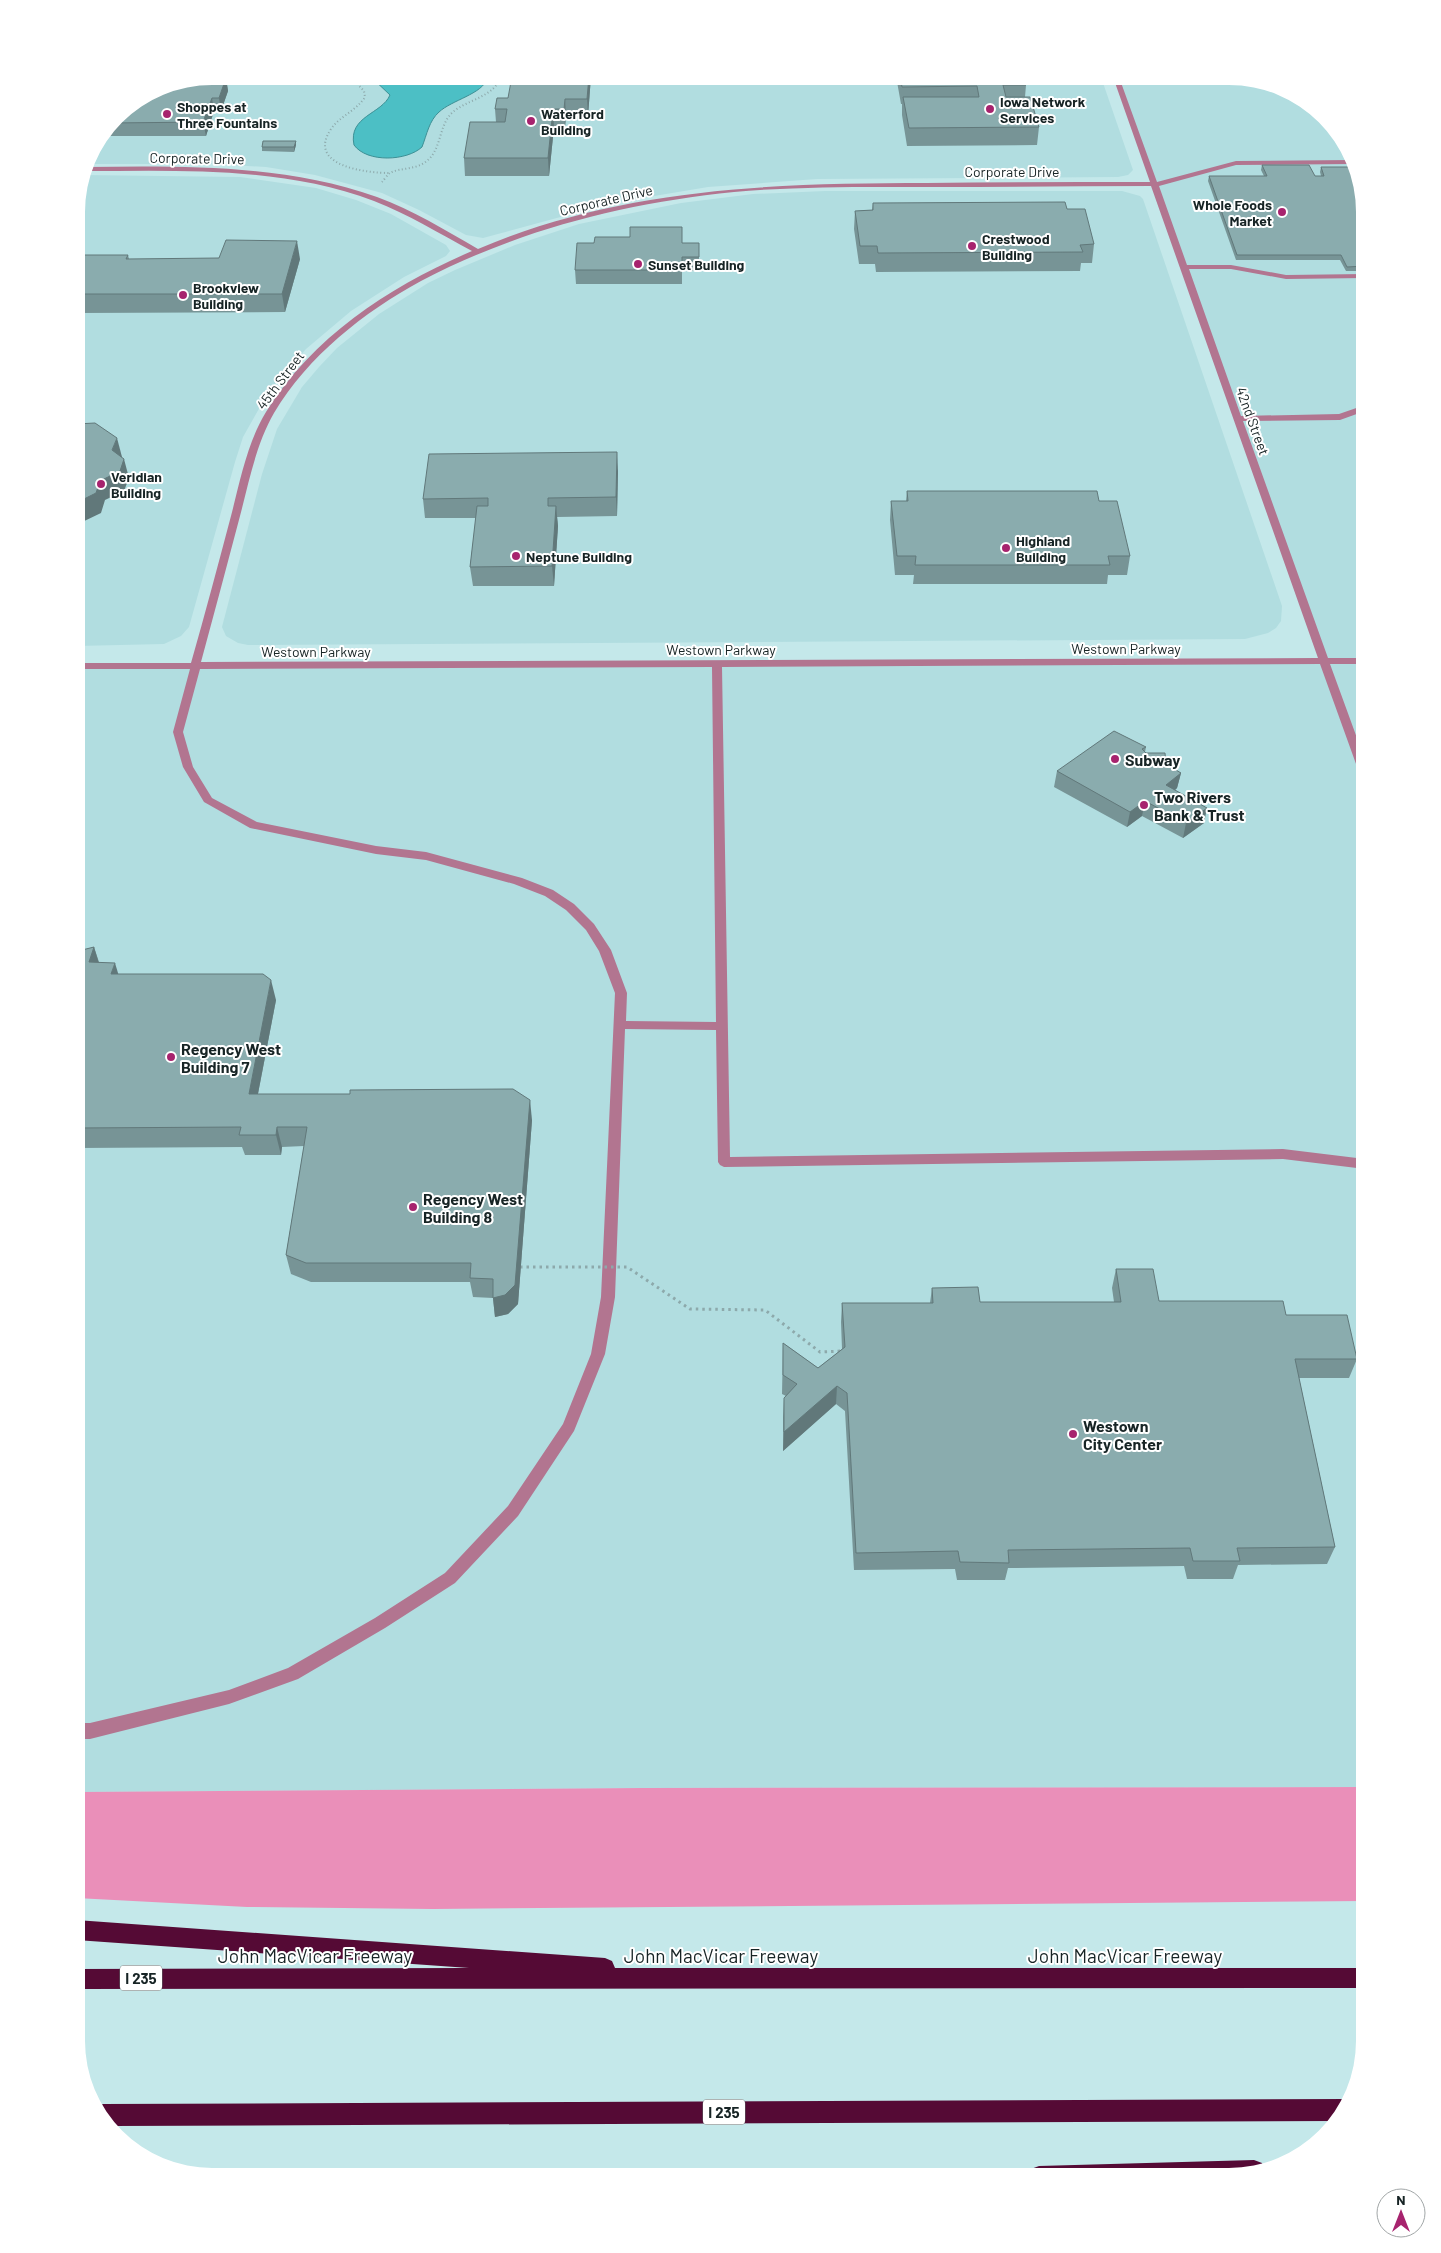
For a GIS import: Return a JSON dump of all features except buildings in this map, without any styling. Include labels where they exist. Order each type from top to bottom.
[{"type":"highway","points":[[85,1931],[721,1977]]},
{"type":"highway","name":"John MacVicar Freeway","points":[[85,1979],[1356,1978]]},
{"type":"highway","name":"I 235","points":[[109,2115],[1335,2110]]},
{"type":"street","name":"42nd Street","points":[[1119,85],[1356,750]]},
{"type":"street","name":"Corporate Drive","points":[[93,169],[241,171],[303,179],[364,195],[396,208],[477,251],[535,230],[587,215],[647,202],[735,190],[840,185],[1163,184],[1236,163],[1345,162]]},
{"type":"street","name":"45th Street","points":[[85,1731],[229,1697],[293,1674],[380,1623],[450,1578],[513,1511],[569,1427],[598,1354],[608,1297],[621,993],[605,950],[590,926],[570,907],[548,893],[518,881],[426,856],[376,850],[254,826],[208,800],[188,767],[178,732],[246,475],[258,438],[280,398],[312,358],[364,314],[418,279],[477,251]]},
{"type":"street","points":[[1184,267],[1231,267],[1286,277],[1356,276]]},
{"type":"street","points":[[1238,419],[1340,417],[1356,411]]},
{"type":"street","name":"Westown Parkway","points":[[85,666],[1356,661]]},
{"type":"street","points":[[717,663],[724,1162],[1283,1154],[1356,1163]]},
{"type":"street","points":[[620,1025],[722,1026]]},
{"type":"path","points":[[358,85],[364,91],[365,97],[359,105],[332,128],[325,139],[325,149],[331,159],[348,168],[364,173],[390,173],[411,169],[428,160],[438,147],[444,124],[453,112],[497,85]]},
{"type":"path","points":[[364,195],[377,186],[390,173]]},
{"type":"path","points":[[520,1267],[627,1267],[690,1309],[765,1310],[820,1352],[842,1351]]},
{"type":"shaded area","points":[[1104,85],[1133,170],[1128,175],[1118,177],[817,179],[708,187],[612,203],[483,238],[466,235],[382,193],[315,175],[266,167],[214,164],[95,164],[111,135],[141,106],[171,92],[196,86]]},
{"type":"shaded area","points":[[1119,85],[1237,85],[1254,87],[1285,98],[1300,106],[1313,117],[1335,141],[1343,156],[1354,187],[1356,204],[1356,1787],[642,1788],[85,1792],[85,666],[1324,660]]},
{"type":"shaded area","points":[[90,175],[240,177],[316,188],[356,200],[391,214],[446,245],[450,251],[446,256],[404,277],[351,311],[306,349],[269,391],[243,437],[189,627],[181,636],[164,644],[85,646],[85,204]]},
{"type":"shaded area","points":[[825,191],[1122,191],[1140,196],[1143,199],[1282,606],[1281,621],[1276,628],[1268,633],[1245,639],[248,645],[238,643],[226,636],[222,627],[262,474],[277,429],[302,387],[319,367],[337,348],[379,314],[428,283],[455,270],[515,245],[579,224],[681,203],[753,194]]},
{"type":"shaded area","points":[[1356,1787],[1356,1901],[433,1909],[247,1907],[85,1898],[85,1792],[642,1788]]},
{"type":"water","points":[[379,85],[483,85],[473,93],[439,112],[431,124],[422,147],[415,152],[387,158],[368,155],[354,145],[353,135],[361,121],[380,107],[390,95]]},
{"type":"place","name":"Iowa Network Services","points":[[990,109]]},
{"type":"place","name":"Shoppes at Three Fountains","points":[[167,114]]},
{"type":"place","name":"Waterford Building","points":[[531,121]]},
{"type":"place","name":"Whole Foods Market","points":[[1282,212]]},
{"type":"place","name":"Crestwood Building","points":[[972,246]]},
{"type":"place","name":"Sunset Building","points":[[638,264]]},
{"type":"place","name":"Brookview Building","points":[[183,295]]},
{"type":"place","name":"Veridian Building","points":[[101,484]]},
{"type":"place","name":"Highland Building","points":[[1006,548]]},
{"type":"place","name":"Neptune Building","points":[[516,556]]},
{"type":"place","name":"Subway","points":[[1115,759]]},
{"type":"place","name":"Two Rivers Bank & Trust","points":[[1144,805]]},
{"type":"place","name":"Regency West Building 7","points":[[171,1057]]},
{"type":"place","name":"Regency West Building 8","points":[[413,1207]]},
{"type":"place","name":"Westown City Center","points":[[1073,1434]]}]
